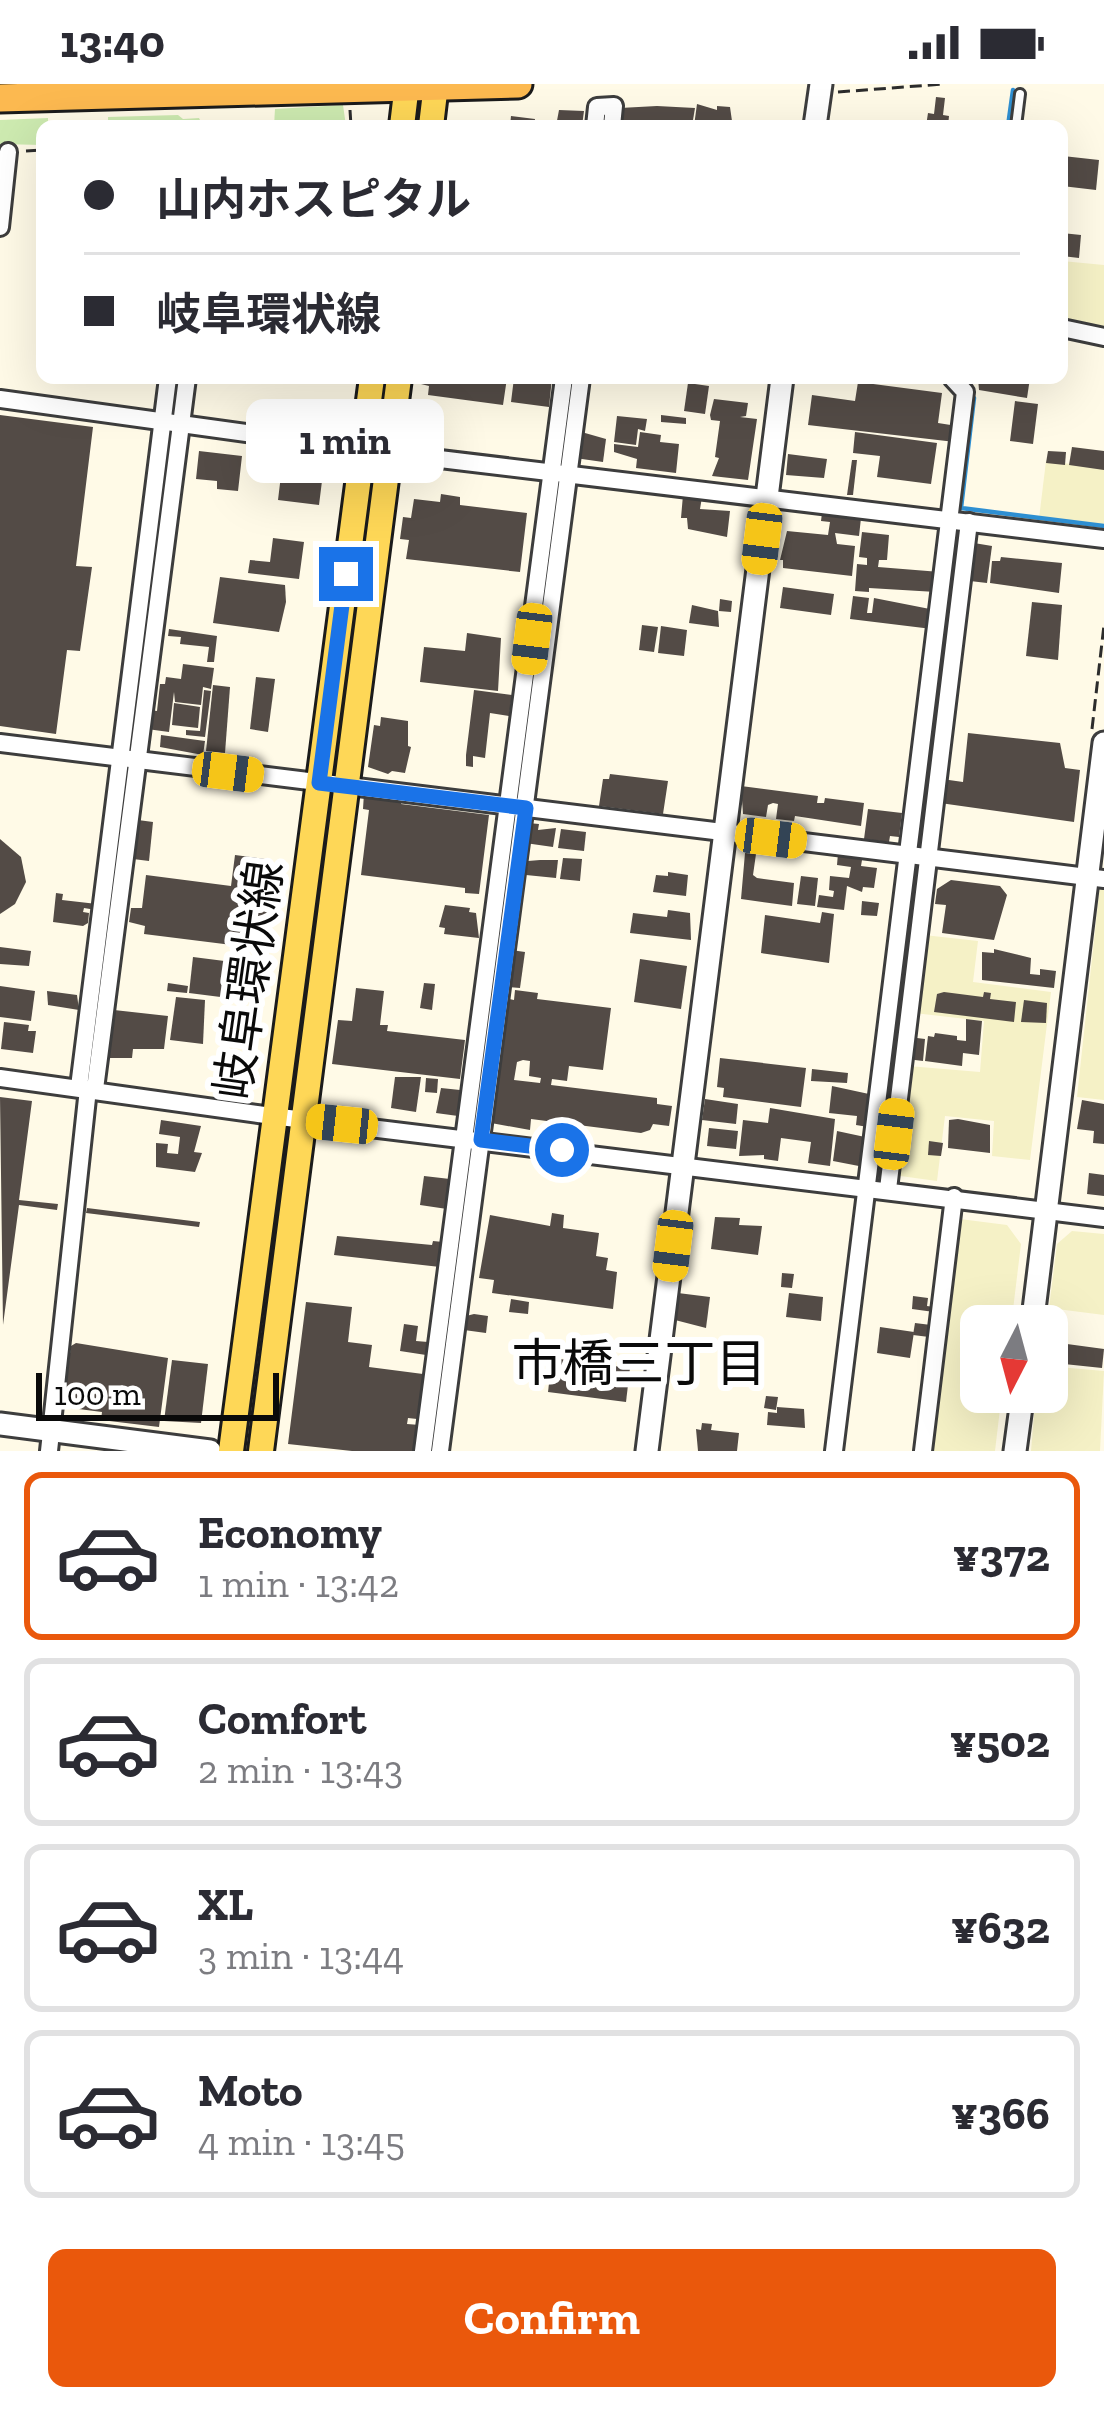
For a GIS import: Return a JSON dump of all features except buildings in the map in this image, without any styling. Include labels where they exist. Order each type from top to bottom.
[{"type":"highway","points":[[0,98],[518,84]]},
{"type":"main road","points":[[432,120],[436,85]]},
{"type":"main road","points":[[403,120],[406,86]]},
{"type":"main road","name":"岐阜環状線","points":[[231,1451],[371,384]]},
{"type":"main road","name":"岐阜環状線","points":[[261,1451],[398,384]]},
{"type":"street","points":[[816,120],[820,89]]},
{"type":"street","points":[[596,120],[597,107],[614,106],[612,120]]},
{"type":"street","points":[[0,227],[8,152]]},
{"type":"street","points":[[1068,329],[1104,337]]},
{"type":"street","points":[[50,1440],[88,1088],[171,423],[168,384]]},
{"type":"street","points":[[171,423],[185,384]]},
{"type":"street","points":[[561,473],[564,384]]},
{"type":"street","points":[[423,1451],[472,1139],[561,473],[580,384]]},
{"type":"street","points":[[647,1451],[781,384]]},
{"type":"street","points":[[834,1451],[867,1187],[918,856],[959,521],[965,392],[958,384]]},
{"type":"street","points":[[0,399],[362,449]]},
{"type":"street","points":[[389,453],[1104,539]]},
{"type":"street","points":[[0,743],[1096,878]]},
{"type":"street","points":[[1034,1305],[1096,878],[1104,743]]},
{"type":"street","points":[[888,1189],[918,856]]},
{"type":"street","points":[[0,1078],[1104,1218]]},
{"type":"street","points":[[440,1451],[472,1139]]},
{"type":"street","points":[[923,1451],[954,1197]]},
{"type":"street","points":[[1016,1451],[1021,1413]]},
{"type":"street","points":[[0,1424],[50,1440],[210,1451]]},
{"type":"lane","points":[[1017,120],[1020,94]]},
{"type":"path","points":[[820,89],[944,84]]},
{"type":"shaded area","points":[[1068,262],[1104,265],[1104,334],[1068,328]]},
{"type":"shaded area","points":[[1046,461],[1104,468],[1104,534],[1038,527]]},
{"type":"shaded area","points":[[1100,885],[1104,886],[1104,1100],[1077,1097]]},
{"type":"shaded area","points":[[924,935],[978,941],[973,982],[1051,992],[1030,1160],[992,1156],[994,1121],[945,1116],[937,1181],[893,1175],[908,1066],[980,1072],[984,1021],[914,1013]]},
{"type":"shaded area","points":[[960,1219],[1007,1225],[1021,1244],[1014,1305],[960,1305],[960,1413],[1000,1413],[995,1451],[931,1451]]},
{"type":"shaded area","points":[[1072,1231],[1104,1234],[1104,1315],[1049,1305],[1057,1244]]},
{"type":"shaded area","points":[[1068,1368],[1104,1371],[1100,1451],[1031,1451],[1034,1413],[1068,1413]]},
{"type":"green space","points":[[343,105],[345,120],[274,120],[275,109]]},
{"type":"green space","points":[[178,115],[200,120],[108,120]]},
{"type":"green space","points":[[48,118],[36,120],[36,145],[0,144],[0,120]]},
{"type":"waterway","points":[[1009,120],[1013,90]]},
{"type":"waterway","points":[[174,411],[177,384]]},
{"type":"waterway","points":[[974,398],[961,508],[1104,526]]},
{"type":"waterway","points":[[918,841],[957,535]]},
{"type":"waterway","points":[[901,980],[915,869]]},
{"type":"waterway","points":[[475,1124],[480,1082]]},
{"type":"district","name":"市橋三丁目","points":[[639,1363]]},
{"type":"route","points":[[346,574],[319,783],[526,808],[481,1140],[562,1150]]}]
